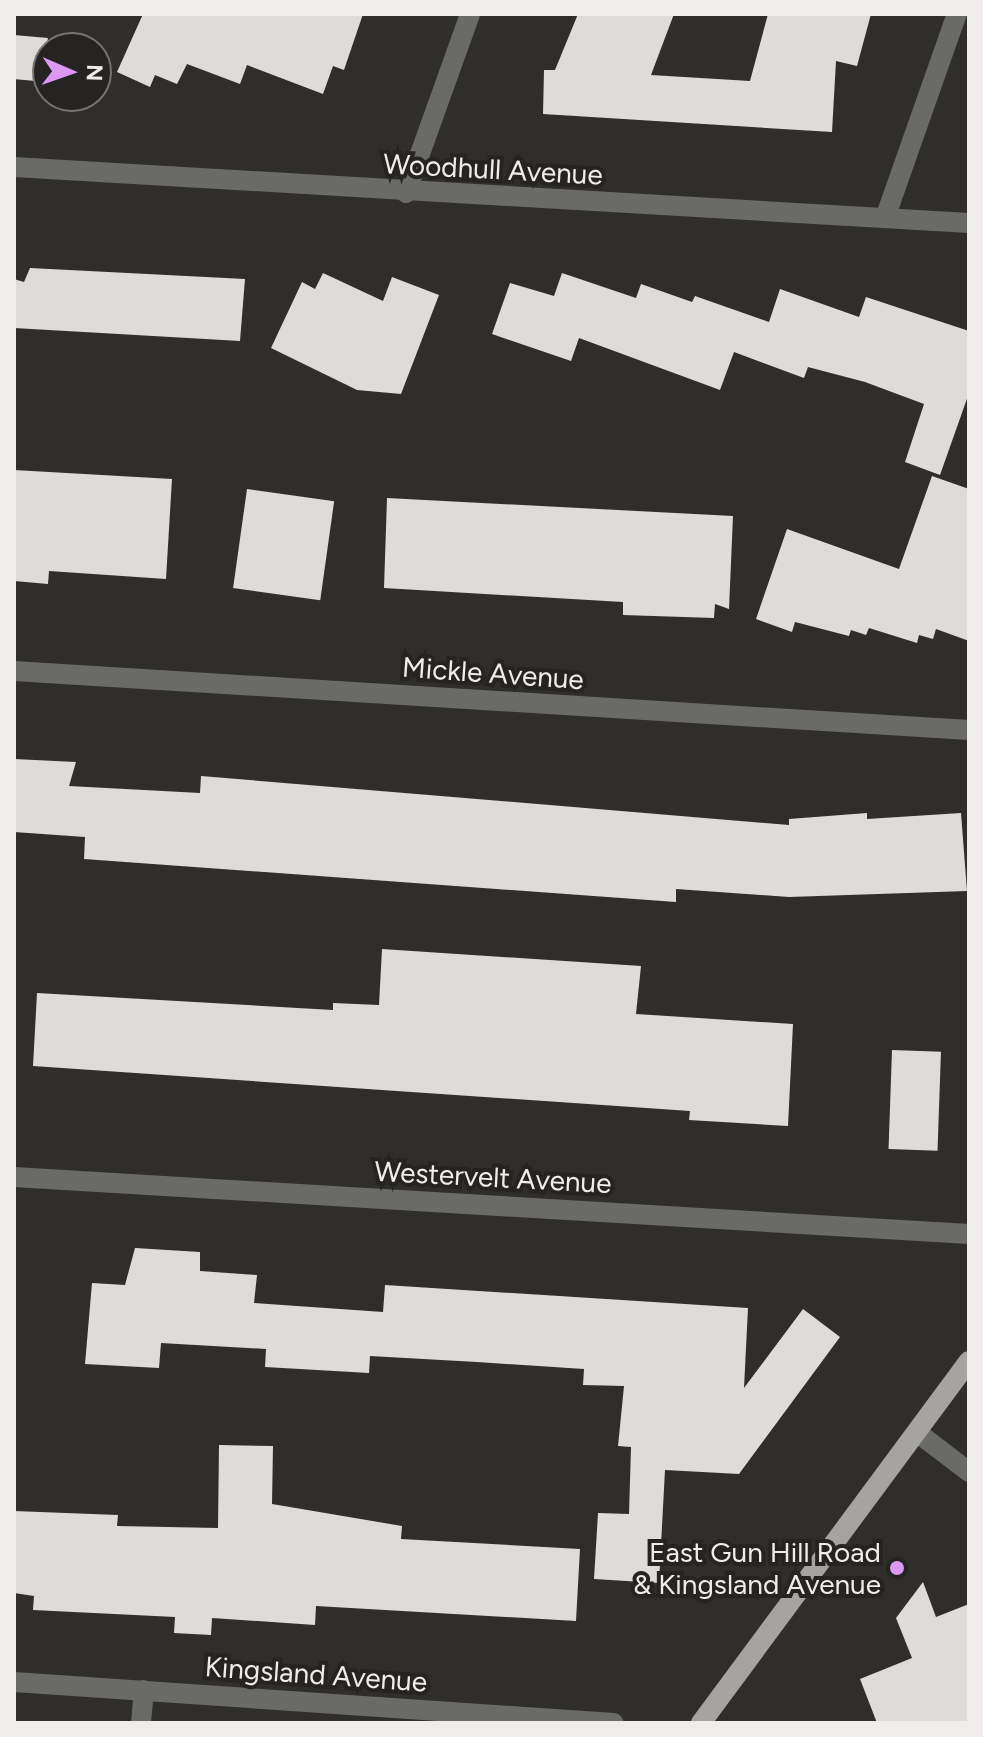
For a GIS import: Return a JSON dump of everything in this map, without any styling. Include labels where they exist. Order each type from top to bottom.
[{"type":"main road","points":[[701,1723],[969,1361]]},
{"type":"street","points":[[406,193],[470,14]]},
{"type":"street","points":[[885,218],[957,14]]},
{"type":"street","name":"Woodhull Avenue","points":[[14,167],[406,193],[969,223]]},
{"type":"street","name":"Mickle Avenue","points":[[14,671],[969,730]]},
{"type":"street","name":"Westervelt Avenue","points":[[14,1177],[969,1234]]},
{"type":"street","points":[[918,1433],[969,1472]]},
{"type":"street","name":"Kingsland Avenue","points":[[14,1682],[144,1690],[382,1715],[614,1723]]},
{"type":"street","points":[[141,1723],[144,1690]]},
{"type":"building","points":[[143,14],[363,14],[344,70],[333,66],[323,94],[247,65],[240,84],[187,64],[177,84],[155,75],[150,87],[117,72]]},
{"type":"building","points":[[578,14],[674,14],[651,75],[750,81],[768,14],[871,14],[857,66],[836,61],[832,132],[543,114],[544,70],[555,70]]},
{"type":"building","points":[[14,35],[32,37],[32,81],[14,79]]},
{"type":"building","points":[[30,268],[245,279],[240,341],[14,328],[14,279],[24,282]]},
{"type":"building","points":[[323,273],[383,301],[392,277],[439,295],[401,394],[357,390],[271,348],[302,282],[315,289]]},
{"type":"building","points":[[562,273],[636,298],[641,284],[692,302],[695,296],[769,322],[780,289],[859,317],[866,297],[969,331],[969,393],[940,475],[905,462],[924,404],[865,382],[808,367],[804,378],[734,352],[720,390],[579,338],[571,361],[492,334],[510,283],[554,296]]},
{"type":"building","points":[[14,470],[172,479],[166,579],[49,571],[48,584],[14,581]]},
{"type":"building","points":[[932,476],[969,489],[969,641],[936,629],[933,639],[919,635],[917,643],[869,628],[866,635],[851,630],[849,636],[795,622],[792,632],[756,619],[787,529],[899,569]]},
{"type":"building","points":[[247,489],[334,501],[320,600],[233,588]]},
{"type":"building","points":[[387,498],[733,516],[729,609],[715,604],[714,618],[623,615],[623,602],[384,588]]},
{"type":"building","points":[[14,759],[76,762],[69,786],[200,793],[201,776],[789,825],[789,819],[867,813],[867,819],[961,813],[967,891],[789,897],[676,889],[676,902],[84,859],[85,837],[14,832]]},
{"type":"building","points":[[382,949],[641,966],[636,1014],[793,1024],[788,1126],[689,1120],[690,1111],[33,1066],[37,993],[333,1010],[333,1003],[379,1005]]},
{"type":"building","points":[[892,1050],[941,1052],[938,1151],[889,1149]]},
{"type":"building","points":[[135,1248],[200,1252],[200,1271],[257,1275],[254,1303],[383,1312],[385,1285],[748,1308],[744,1388],[803,1309],[840,1337],[739,1474],[665,1470],[659,1583],[594,1579],[598,1513],[629,1514],[631,1447],[618,1446],[624,1386],[583,1385],[584,1369],[370,1356],[369,1373],[265,1367],[266,1349],[161,1343],[159,1368],[85,1364],[92,1283],[125,1285]]},
{"type":"building","points":[[219,1445],[273,1446],[272,1504],[402,1526],[401,1539],[580,1549],[576,1621],[316,1606],[315,1625],[212,1618],[211,1635],[174,1633],[175,1617],[33,1610],[34,1596],[14,1593],[14,1511],[118,1515],[117,1526],[218,1528]]},
{"type":"building","points":[[923,1582],[936,1617],[969,1604],[969,1723],[877,1723],[860,1679],[912,1658],[896,1618]]},
{"type":"place","name":"East Gun Hill Road & Kingsland Avenue","points":[[897,1568]]}]
